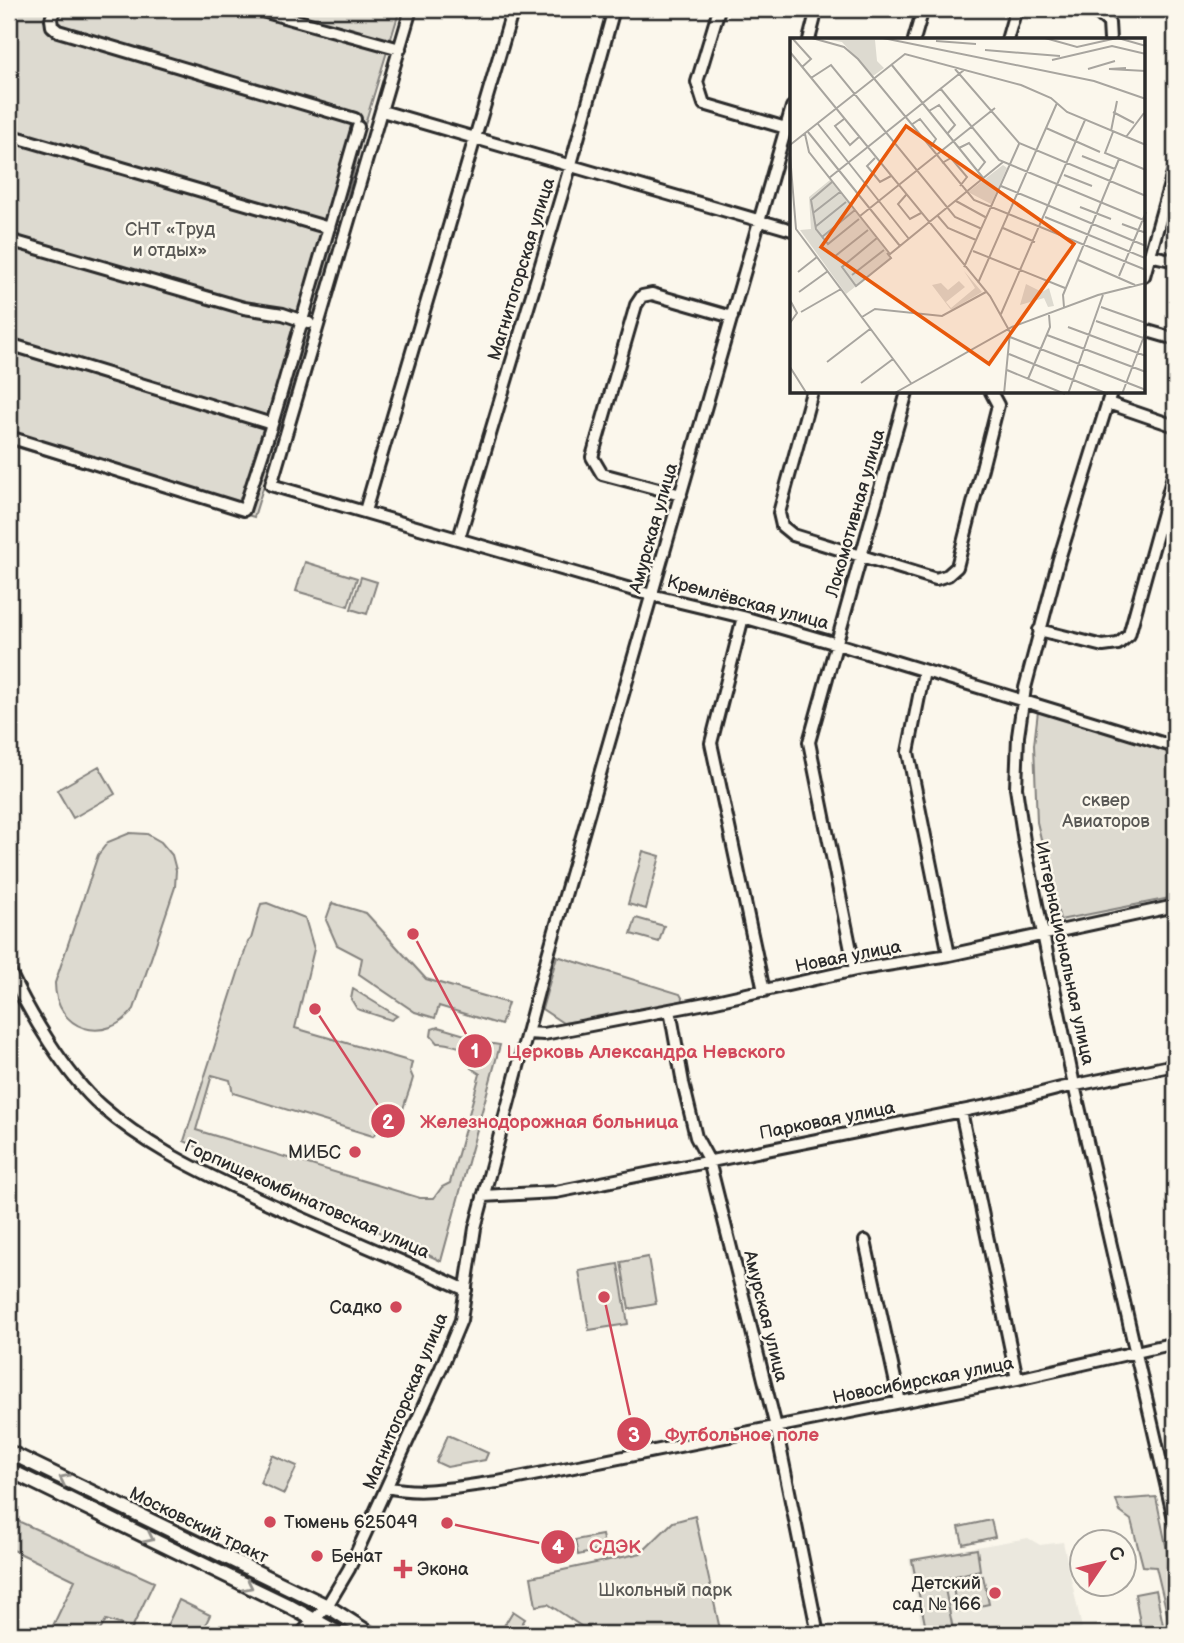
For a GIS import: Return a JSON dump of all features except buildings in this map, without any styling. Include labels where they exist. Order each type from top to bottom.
[{"type":"main road","name":"Московский тракт","points":[[9,1452],[327,1606],[371,1634]]},
{"type":"main road","name":"Московский тракт","points":[[9,1470],[340,1634]]},
{"type":"street","points":[[9,438],[244,510],[272,424],[357,123],[58,31],[52,26],[51,19],[55,9]]},
{"type":"street","points":[[255,9],[400,49]]},
{"type":"street","points":[[9,240],[244,308],[283,314],[318,326],[411,9]]},
{"type":"street","points":[[365,511],[513,9]]},
{"type":"street","name":"Магнитогорская улица","points":[[459,538],[571,164],[614,9]]},
{"type":"street","points":[[719,9],[697,82],[704,104],[786,128]]},
{"type":"street","points":[[810,38],[817,9]]},
{"type":"street","points":[[915,38],[923,9]]},
{"type":"street","points":[[1008,38],[1016,9]]},
{"type":"street","points":[[1085,9],[1099,13],[1109,23],[1110,38]]},
{"type":"street","points":[[382,111],[790,229]]},
{"type":"street","name":"Амурская улица","points":[[547,958],[790,114]]},
{"type":"street","points":[[9,135],[329,228]]},
{"type":"street","points":[[1146,268],[1175,166]]},
{"type":"street","points":[[1149,255],[1175,261]]},
{"type":"street","points":[[681,495],[602,474],[593,457],[632,317],[642,296],[652,294],[732,317]]},
{"type":"street","name":"Кремлёвская улица","points":[[318,326],[271,485],[651,595],[743,617],[837,644],[1175,747]]},
{"type":"street","points":[[1146,331],[1175,339]]},
{"type":"street","points":[[9,344],[272,424]]},
{"type":"street","points":[[811,394],[779,513],[782,526],[793,535],[936,579],[948,575],[957,567],[998,405],[992,394]]},
{"type":"street","name":"Локомотивная улица","points":[[855,970],[809,742],[906,394]]},
{"type":"street","points":[[1110,397],[1175,426]]},
{"type":"street","name":"Интернациональная улица","points":[[1110,397],[1039,630],[1022,701],[1016,788],[1024,841],[1074,1085],[1175,1523]]},
{"type":"street","points":[[1039,630],[1103,646],[1118,643],[1129,635],[1175,470]]},
{"type":"street","points":[[743,617],[711,743],[764,991]]},
{"type":"street","points":[[924,671],[908,752],[949,955]]},
{"type":"street","name":"Новая улица","points":[[527,1032],[544,1034],[670,1010],[855,970],[949,955],[1175,906]]},
{"type":"street","name":"Магнитогорская улица","points":[[301,1634],[327,1606],[349,1569],[455,1337],[461,1320],[475,1228],[547,958]]},
{"type":"street","name":"Горпищекомбинатовская улица","points":[[9,970],[40,1026],[87,1091],[101,1106],[162,1152],[257,1199],[466,1290]]},
{"type":"street","name":"Амурская улица","points":[[670,1010],[696,1137],[709,1161],[776,1427],[818,1634]]},
{"type":"street","name":"Парковая улица","points":[[483,1196],[556,1192],[1175,1065]]},
{"type":"street","points":[[961,1111],[1017,1379]]},
{"type":"street","points":[[865,1241],[900,1402]]},
{"type":"street","name":"Новосибирская улица","points":[[387,1487],[422,1491],[498,1482],[1017,1379],[1175,1343]]},
{"type":"shaded area","name":"Детский сад № 166","points":[[1028,1538],[1040,1545],[1063,1542],[1068,1565],[1068,1598],[1075,1598],[1082,1628],[1059,1634],[923,1634],[909,1559]]},
{"type":"green space","name":"СНТ «Труд и отдых»","points":[[9,9],[400,9],[364,127],[331,267],[254,517],[9,445]]},
{"type":"green space","points":[[305,562],[357,578],[348,606],[296,591]]},
{"type":"green space","points":[[361,577],[377,582],[367,614],[351,609]]},
{"type":"green space","name":"сквер Авиаторов","points":[[1038,711],[1175,753],[1175,897],[1060,920],[1037,822],[1034,745]]},
{"type":"green space","points":[[99,766],[115,794],[73,818],[57,790]]},
{"type":"green space","points":[[130,833],[147,834],[161,842],[172,855],[176,870],[175,887],[134,1009],[123,1020],[110,1027],[97,1030],[84,1028],[63,1013],[57,999],[55,983],[98,855],[108,842]]},
{"type":"green space","points":[[643,851],[660,856],[646,909],[628,904]]},
{"type":"green space","points":[[267,903],[305,918],[314,949],[295,1028],[412,1062],[410,1071],[413,1078],[402,1112],[400,1132],[382,1127],[373,1136],[233,1093],[230,1080],[212,1075],[196,1130],[420,1198],[434,1198],[442,1187],[450,1183],[480,1074],[471,1068],[487,1043],[500,1045],[441,1261],[184,1141],[261,904]]},
{"type":"green space","points":[[332,903],[366,913],[426,979],[508,1003],[501,1025],[439,1006],[435,1018],[415,1012],[359,974],[362,958],[337,945],[326,920]]},
{"type":"green space","points":[[636,918],[664,926],[659,942],[631,934]]},
{"type":"green space","points":[[557,956],[680,994],[685,1003],[563,1023],[542,1009]]},
{"type":"green space","points":[[353,989],[397,1016],[391,1020],[357,1009],[351,999]]},
{"type":"green space","points":[[438,1027],[472,1037],[474,1042],[469,1049],[437,1043],[431,1036],[432,1029]]},
{"type":"green space","points":[[648,1257],[656,1304],[629,1309],[621,1262]]},
{"type":"green space","points":[[618,1264],[628,1324],[589,1330],[579,1271]]},
{"type":"green space","points":[[448,1435],[488,1453],[485,1460],[447,1467],[436,1462]]},
{"type":"green space","points":[[272,1455],[297,1466],[284,1494],[260,1483]]},
{"type":"green space","points":[[1156,1497],[1175,1589],[1175,1634],[1140,1634],[1170,1626],[1156,1567],[1143,1566],[1138,1547],[1138,1528],[1133,1528],[1131,1520],[1120,1512],[1116,1500]]},
{"type":"green space","name":"Школьный парк","points":[[695,1516],[721,1634],[593,1634],[548,1604],[536,1606],[531,1577],[641,1553],[673,1522]]},
{"type":"green space","points":[[9,1517],[154,1582],[132,1628],[106,1620],[98,1634],[49,1634],[75,1580],[9,1548]]},
{"type":"green space","points":[[991,1520],[995,1537],[963,1544],[959,1527]]},
{"type":"green space","points":[[602,1535],[605,1549],[578,1555],[575,1540]]},
{"type":"green space","points":[[977,1549],[980,1570],[943,1579],[954,1634],[927,1634],[912,1560]]},
{"type":"green space","points":[[983,1576],[989,1604],[957,1611],[952,1582]]},
{"type":"green space","points":[[1156,1590],[1163,1625],[1141,1629],[1136,1598],[1138,1593]]},
{"type":"green space","points":[[179,1600],[210,1615],[201,1634],[164,1632]]},
{"type":"green space","points":[[513,1611],[525,1619],[515,1634],[499,1634]]},
{"type":"place","name":"Церковь Александра Невского","points":[[413,934]]},
{"type":"place","name":"Железнодорожная больница","points":[[315,1009]]},
{"type":"place","name":"МИБС","points":[[355,1152]]},
{"type":"place","name":"Футбольное поле","points":[[604,1297]]},
{"type":"place","name":"Садко","points":[[396,1307]]},
{"type":"place","name":"Тюмень 625049","points":[[270,1522]]},
{"type":"place","name":"СДЭК","points":[[447,1523]]},
{"type":"place","name":"Бенат","points":[[317,1556]]},
{"type":"place","name":"Экона","points":[[403,1569]]},
{"type":"place","name":"Детский сад № 166","points":[[995,1593]]}]
